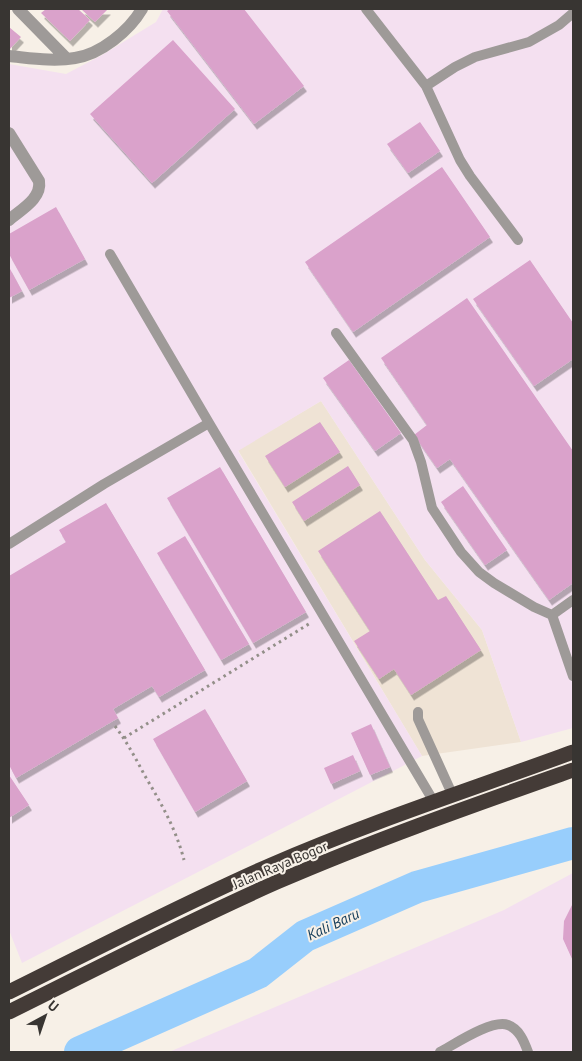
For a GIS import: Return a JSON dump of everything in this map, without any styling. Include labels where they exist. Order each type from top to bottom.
[{"type":"highway","name":"Jalan Raya Bogor","points":[[9,992],[203,896],[271,865],[434,802],[573,752]]},
{"type":"highway","name":"Jalan Raya Bogor","points":[[9,1012],[210,912],[278,882],[430,820],[573,770]]},
{"type":"street","points":[[18,9],[67,59]]},
{"type":"street","points":[[9,56],[67,59],[86,56],[109,43],[137,11]]},
{"type":"street","points":[[9,133],[38,181],[39,186],[38,192],[33,199],[9,220]]},
{"type":"lane","points":[[366,9],[426,86],[460,160],[518,240]]},
{"type":"lane","points":[[426,86],[455,67],[475,57],[529,42],[559,25],[573,13]]},
{"type":"lane","points":[[110,254],[434,802]]},
{"type":"lane","points":[[336,333],[413,440],[421,462],[432,508],[461,552],[479,572],[494,584],[552,615],[573,676]]},
{"type":"lane","points":[[9,544],[104,484],[209,423]]},
{"type":"lane","points":[[552,615],[573,600]]},
{"type":"lane","points":[[418,712],[418,719],[452,796]]},
{"type":"lane","points":[[440,1052],[485,1028],[503,1024],[518,1032],[528,1052]]},
{"type":"path","points":[[124,738],[323,615]]},
{"type":"path","points":[[115,726],[124,738],[168,816],[178,838],[184,860]]},
{"type":"shaded area","points":[[163,9],[573,9],[573,728],[521,742],[482,630],[425,560],[321,401],[238,451],[422,756],[22,963],[9,930],[9,64],[66,74],[102,55],[156,22]]},
{"type":"shaded area","points":[[321,401],[425,560],[482,630],[521,742],[422,756],[238,450]]},
{"type":"shaded area","points":[[573,873],[573,1052],[169,1052],[504,910]]},
{"type":"building","points":[[46,9],[78,9],[90,20],[70,41],[41,13]]},
{"type":"building","points":[[81,9],[108,9],[95,22]]},
{"type":"building","points":[[170,9],[244,9],[304,86],[254,124],[167,11]]},
{"type":"building","points":[[9,27],[21,37],[9,50]]},
{"type":"building","points":[[173,40],[235,109],[152,183],[90,114]]},
{"type":"building","points":[[420,122],[440,151],[408,173],[387,144]]},
{"type":"building","points":[[442,167],[490,237],[353,332],[305,262]]},
{"type":"building","points":[[56,207],[85,259],[29,290],[9,254],[9,234]]},
{"type":"building","points":[[530,260],[573,323],[573,359],[534,386],[473,299]]},
{"type":"building","points":[[9,267],[22,291],[9,298]]},
{"type":"building","points":[[467,298],[573,451],[573,583],[549,600],[450,459],[437,468],[414,435],[427,425],[381,358]]},
{"type":"building","points":[[349,360],[401,433],[375,451],[323,378]]},
{"type":"building","points":[[320,422],[340,452],[285,487],[265,456]]},
{"type":"building","points":[[348,466],[360,485],[304,521],[292,502]]},
{"type":"building","points":[[220,467],[306,612],[253,643],[167,498]]},
{"type":"building","points":[[463,486],[507,550],[485,565],[441,502]]},
{"type":"building","points":[[106,503],[205,670],[159,697],[152,686],[113,709],[118,718],[16,778],[9,765],[9,576],[66,542],[59,530]]},
{"type":"building","points":[[380,511],[438,600],[446,596],[481,650],[411,695],[394,669],[379,679],[354,641],[370,631],[318,551]]},
{"type":"building","points":[[185,536],[249,644],[221,660],[157,553]]},
{"type":"building","points":[[205,709],[247,781],[195,812],[153,739]]},
{"type":"building","points":[[371,724],[390,767],[370,775],[351,733]]},
{"type":"building","points":[[353,755],[360,771],[331,784],[324,768]]},
{"type":"building","points":[[9,775],[29,805],[9,818]]},
{"type":"building","points":[[573,903],[573,961],[563,939],[564,921]]},
{"type":"waterway","name":"Kali Baru","points":[[80,1052],[258,973],[305,936],[417,887],[573,843]]}]
